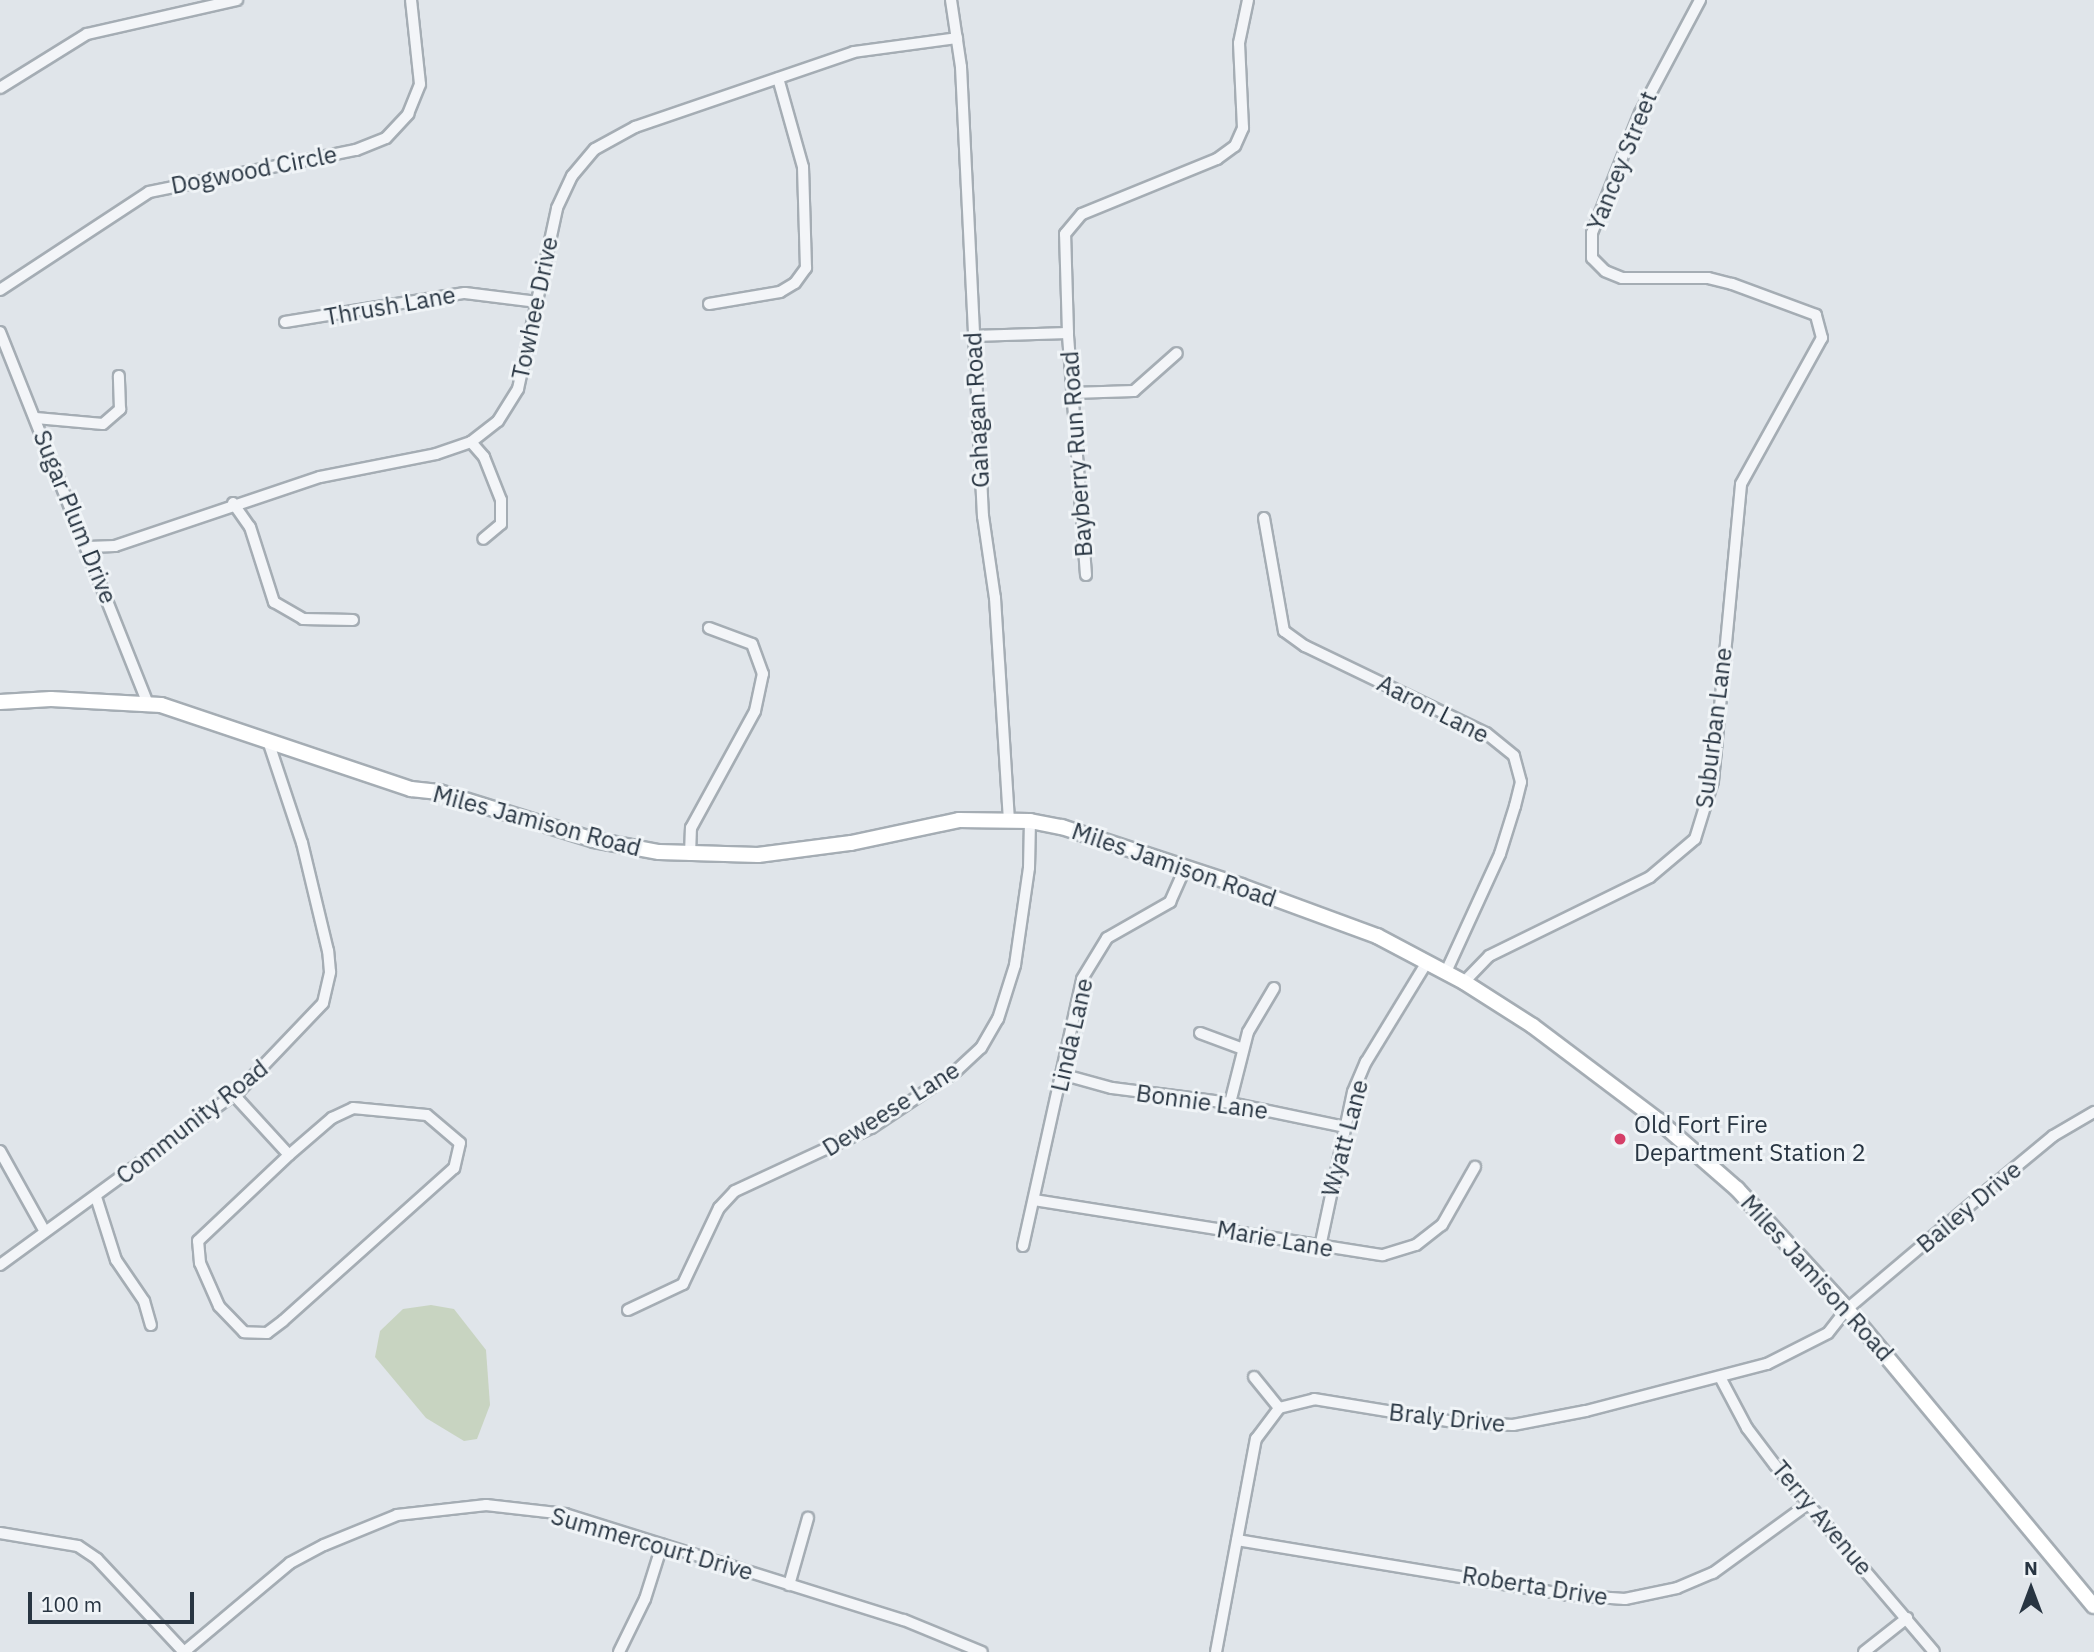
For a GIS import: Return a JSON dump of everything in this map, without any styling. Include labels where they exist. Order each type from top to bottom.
[{"type":"main road","name":"Miles Jamison Road","points":[[0,702],[148,703],[411,789],[439,792],[594,840],[690,855],[790,852],[960,820],[1030,821],[1062,827],[1347,924],[1446,972],[1533,1026],[1688,1144],[1774,1225],[2094,1606]]},
{"type":"street","points":[[0,88],[87,34],[237,0]]},
{"type":"street","name":"Dogwood Circle","points":[[0,290],[149,192],[356,150],[386,138],[408,114],[420,84],[411,0]]},
{"type":"street","name":"Gahagan Road","points":[[951,0],[957,38],[983,516],[995,598],[1009,764],[1009,820]]},
{"type":"street","name":"Bayberry Run Road","points":[[1086,575],[1068,333],[1063,251],[1065,234],[1075,219],[1217,159],[1240,138],[1239,43],[1248,0]]},
{"type":"street","name":"Yancey Street","points":[[1700,0],[1640,113],[1592,233],[1592,258],[1605,271],[1622,278],[1708,278],[1816,315],[1822,338],[1812,361]]},
{"type":"street","name":"Towhee Drive","points":[[88,548],[115,546],[233,503],[320,477],[436,454],[471,442],[498,421],[518,389],[557,208],[572,176],[595,149],[635,127],[854,52],[957,38]]},
{"type":"street","points":[[709,304],[780,292],[795,283],[806,268],[803,167],[778,78]]},
{"type":"street","name":"Thrush Lane","points":[[285,322],[465,293],[537,302]]},
{"type":"street","name":"Sugar Plum Drive","points":[[0,332],[148,703]]},
{"type":"street","name":"Bayberry Run Road","points":[[973,336],[1068,333]]},
{"type":"street","points":[[1072,393],[1133,391],[1177,353]]},
{"type":"street","name":"Suburban Lane","points":[[1464,982],[1489,956],[1650,877],[1695,839],[1708,808],[1713,780],[1741,484],[1812,361]]},
{"type":"street","points":[[36,418],[103,424],[120,409],[120,376]]},
{"type":"street","points":[[471,442],[484,457],[500,500],[500,524],[483,539]]},
{"type":"street","points":[[233,503],[250,527],[274,602],[292,617],[353,620]]},
{"type":"street","name":"Aaron Lane","points":[[1264,518],[1284,631],[1305,646],[1486,733],[1514,756],[1521,782],[1500,854],[1446,972]]},
{"type":"street","points":[[690,855],[691,828],[755,711],[763,674],[752,644],[709,628]]},
{"type":"street","name":"Community Road","points":[[0,1265],[44,1230],[96,1196],[233,1095],[313,1018],[323,1003],[330,972],[309,868],[268,741]]},
{"type":"street","name":"Deweese Lane","points":[[628,1310],[683,1283],[719,1209],[735,1191],[871,1128],[956,1071],[981,1048],[998,1018],[1015,965],[1029,867],[1030,821]]},
{"type":"street","name":"Linda Lane","points":[[1023,1246],[1075,1006],[1093,956],[1118,930],[1170,902],[1185,867]]},
{"type":"street","name":"Wyatt Lane","points":[[1320,1247],[1345,1127],[1366,1062],[1427,962]]},
{"type":"street","points":[[1230,1103],[1250,1027],[1274,988]]},
{"type":"street","points":[[1200,1033],[1243,1049]]},
{"type":"street","name":"Bonnie Lane","points":[[1061,1074],[1163,1098],[1230,1103],[1345,1127]]},
{"type":"street","points":[[233,1095],[289,1155]]},
{"type":"street","points":[[354,1108],[427,1115],[460,1143],[454,1168],[282,1321],[267,1333],[244,1332],[219,1306],[200,1263],[198,1241],[289,1155],[332,1118],[354,1108]]},
{"type":"street","name":"Bailey Drive","points":[[1847,1309],[2053,1136],[2094,1112]]},
{"type":"street","points":[[1,1155],[44,1230]]},
{"type":"street","name":"Marie Lane","points":[[1034,1200],[1383,1255],[1416,1245],[1449,1217],[1475,1167]]},
{"type":"street","points":[[96,1196],[116,1260],[144,1301],[151,1325]]},
{"type":"street","name":"Braly Drive","points":[[1279,1408],[1314,1399],[1454,1422],[1513,1425],[1767,1364],[1815,1341],[1834,1328],[1847,1309]]},
{"type":"street","points":[[1216,1652],[1256,1439],[1279,1408],[1254,1377]]},
{"type":"street","name":"Terry Avenue","points":[[1720,1377],[1747,1428],[1934,1652]]},
{"type":"street","name":"Roberta Drive","points":[[1237,1540],[1568,1595],[1625,1599],[1677,1588],[1713,1573],[1808,1504]]},
{"type":"street","name":"Summercourt Drive","points":[[184,1652],[290,1563],[361,1527],[397,1516],[486,1505],[565,1514],[950,1636],[982,1652]]},
{"type":"street","points":[[789,1585],[808,1518]]},
{"type":"street","points":[[0,1534],[78,1546],[104,1567],[184,1652]]},
{"type":"street","points":[[619,1652],[645,1599],[662,1545]]},
{"type":"street","points":[[1864,1652],[1907,1618]]},
{"type":"green space","points":[[431,1305],[454,1309],[486,1350],[490,1405],[477,1439],[464,1441],[426,1418],[375,1357],[380,1331],[403,1309]]},
{"type":"place","name":"Old Fort Fire Department Station 2","points":[[1620,1139]]}]
